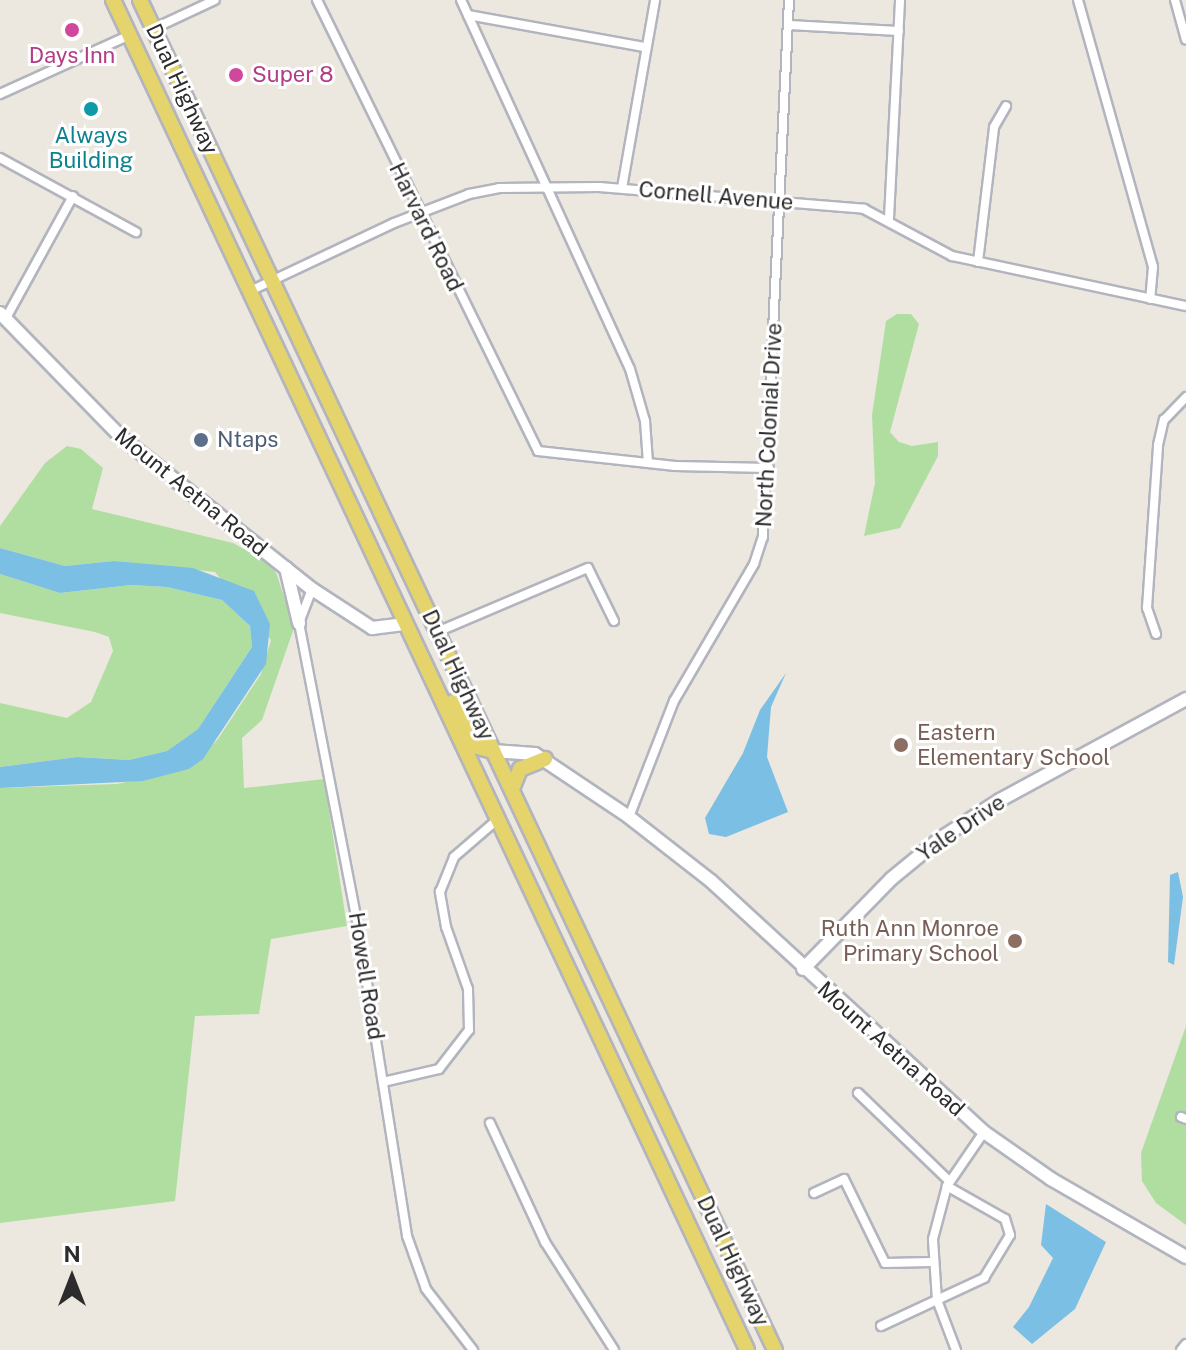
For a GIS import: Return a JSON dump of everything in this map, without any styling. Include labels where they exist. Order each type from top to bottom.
[{"type":"main road","name":"Dual Highway","points":[[113,0],[747,1350]]},
{"type":"main road","name":"Dual Highway","points":[[140,0],[775,1350]]},
{"type":"main road","points":[[397,605],[419,594]]},
{"type":"main road","points":[[406,624],[419,623],[438,634]]},
{"type":"main road","points":[[419,653],[440,676],[474,746],[493,751]]},
{"type":"main road","points":[[512,789],[520,769],[545,759]]},
{"type":"main road","points":[[497,820],[510,817],[517,822],[568,931],[585,945]]},
{"type":"street","points":[[153,29],[215,0]]},
{"type":"street","name":"Harvard Road","points":[[317,0],[538,451],[648,463]]},
{"type":"street","points":[[461,0],[630,369],[645,421],[648,463],[769,468]]},
{"type":"street","points":[[622,188],[644,47],[655,0]]},
{"type":"street","name":"North Colonial Drive","points":[[629,817],[674,701],[760,551],[769,468],[789,0]]},
{"type":"street","points":[[889,218],[900,0]]},
{"type":"street","points":[[1078,0],[1153,267],[1150,299]]},
{"type":"street","points":[[1175,0],[1186,40]]},
{"type":"street","points":[[468,15],[644,47]]},
{"type":"street","points":[[789,25],[899,31]]},
{"type":"street","points":[[0,94],[130,35]]},
{"type":"street","points":[[978,262],[994,127],[1006,106]]},
{"type":"street","points":[[0,158],[136,232]]},
{"type":"street","name":"Cornell Avenue","points":[[250,291],[419,212],[482,191],[622,188],[864,209],[889,218],[937,251],[1186,306]]},
{"type":"street","points":[[3,316],[73,196]]},
{"type":"street","name":"Mount Aetna Road","points":[[3,316],[122,438],[312,589],[372,628],[406,624]]},
{"type":"street","points":[[1156,634],[1147,608],[1158,445],[1164,420],[1186,397]]},
{"type":"street","points":[[286,568],[299,623]]},
{"type":"street","points":[[438,634],[588,568],[614,621]]},
{"type":"street","points":[[299,623],[312,589]]},
{"type":"street","name":"Howell Road","points":[[299,623],[332,779],[412,1255],[436,1306],[473,1350]]},
{"type":"street","name":"Yale Drive","points":[[803,969],[891,879],[941,838],[1000,800],[1186,699]]},
{"type":"street","name":"Mount Aetna Road","points":[[493,751],[545,759],[629,817],[711,881],[803,969],[984,1132],[1051,1179],[1186,1257]]},
{"type":"street","points":[[383,1082],[439,1069],[469,1030],[468,989],[446,927],[440,892],[454,857],[497,820]]},
{"type":"street","points":[[858,1093],[948,1184],[1005,1219],[1011,1229],[984,1278],[881,1326]]},
{"type":"street","points":[[490,1123],[545,1242],[614,1350]]},
{"type":"street","points":[[956,1350],[937,1300],[932,1262],[948,1184],[984,1132]]},
{"type":"street","points":[[814,1193],[844,1179],[885,1263],[932,1262]]},
{"type":"street","points":[[1181,1350],[1186,1344]]},
{"type":"green space","points":[[897,314],[911,314],[919,324],[890,432],[899,442],[912,446],[938,442],[938,456],[900,528],[864,536],[875,483],[872,415],[886,321]]},
{"type":"green space","points":[[67,446],[81,449],[103,468],[92,509],[233,543],[270,563],[277,575],[294,628],[262,720],[242,738],[244,788],[324,779],[347,926],[271,939],[259,1014],[195,1016],[175,1201],[0,1223],[0,788],[117,784],[189,769],[218,739],[261,674],[271,640],[215,572],[114,561],[65,566],[0,548],[0,526],[45,463]]},
{"type":"green space","points":[[0,574],[60,593],[131,585],[167,587],[222,600],[250,626],[252,647],[198,729],[167,751],[129,760],[77,757],[0,767],[0,703],[67,718],[91,702],[113,651],[109,637],[95,632],[0,613]]},
{"type":"green space","points":[[1186,1026],[1186,1225],[1156,1203],[1142,1181],[1141,1153]]},
{"type":"water","points":[[0,548],[65,566],[114,561],[193,568],[254,591],[270,624],[266,664],[203,759],[189,769],[143,781],[0,788],[0,767],[77,757],[129,760],[167,751],[198,729],[252,647],[250,626],[222,600],[167,587],[131,585],[60,593],[0,574]]},
{"type":"water","points":[[786,673],[771,707],[767,757],[788,812],[726,837],[709,834],[705,818],[743,753],[760,710]]},
{"type":"water","points":[[1178,872],[1183,897],[1174,965],[1168,962],[1170,875]]},
{"type":"water","points":[[1046,1204],[1106,1242],[1075,1309],[1032,1344],[1013,1327],[1029,1307],[1053,1258],[1041,1245]]},
{"type":"place","name":"Days Inn","points":[[72,30]]},
{"type":"place","name":"Super 8","points":[[236,75]]},
{"type":"place","name":"Always Building","points":[[91,109]]},
{"type":"place","name":"Ntaps","points":[[201,440]]},
{"type":"place","name":"Eastern Elementary School","points":[[901,745]]},
{"type":"place","name":"Ruth Ann Monroe Primary School","points":[[1015,941]]}]
